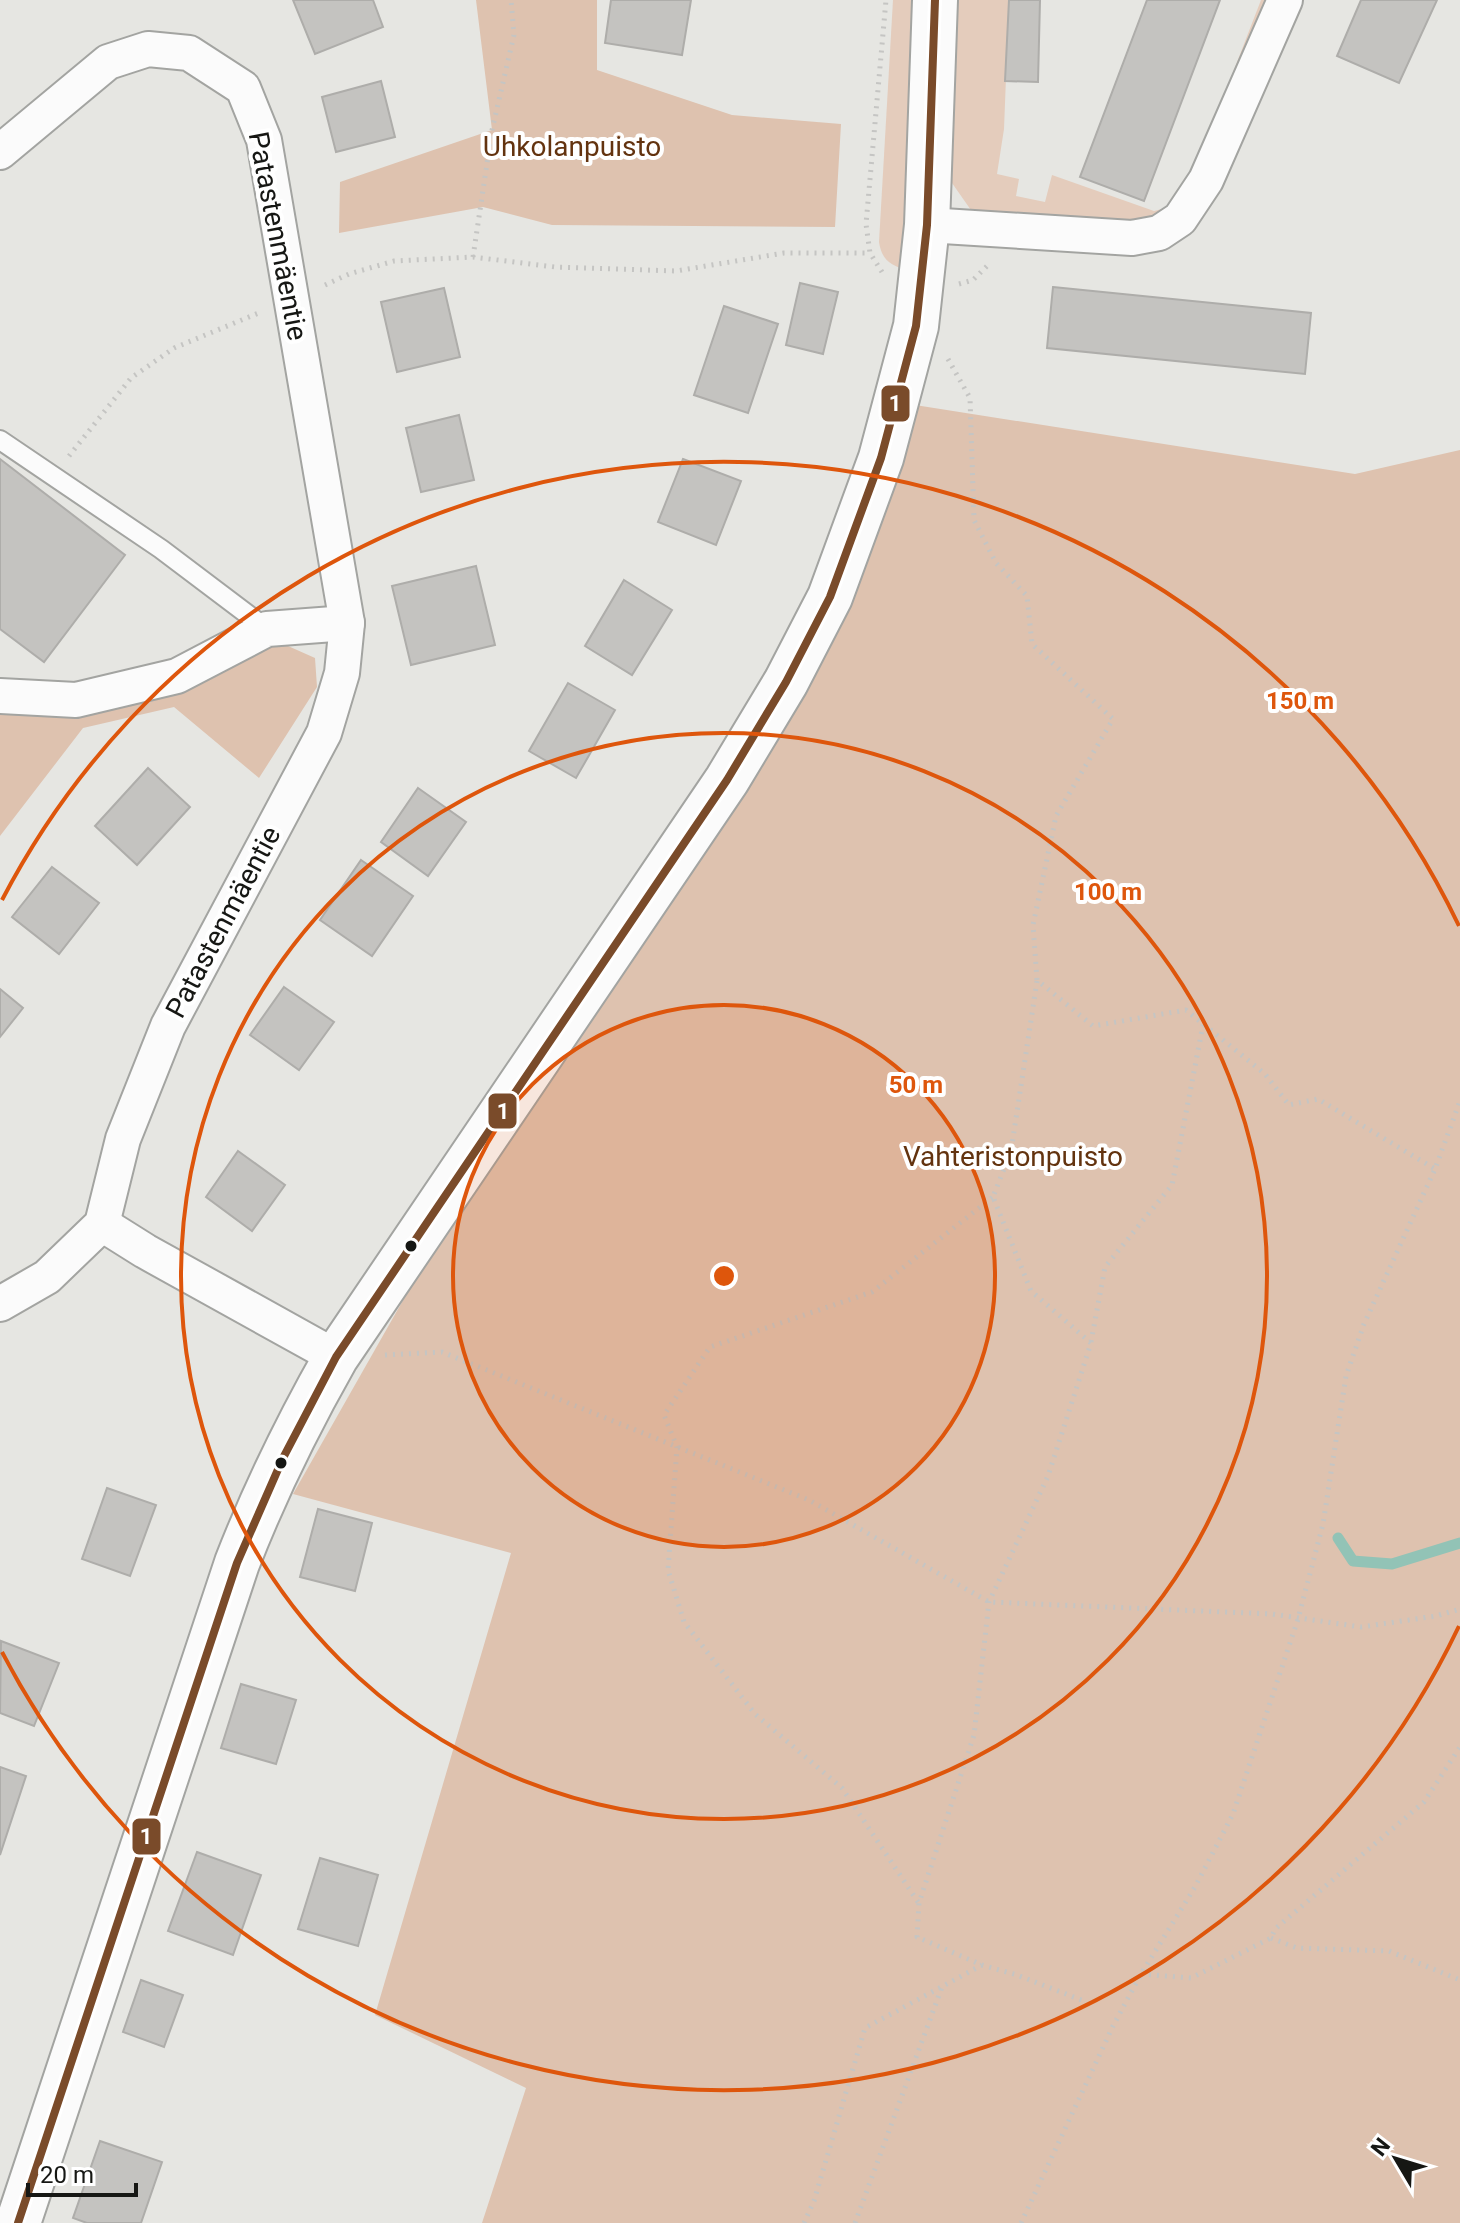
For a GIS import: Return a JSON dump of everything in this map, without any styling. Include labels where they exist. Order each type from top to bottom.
[{"type":"street","points":[[18,2223],[237,1563],[264,1494],[336,1357],[727,780],[786,682],[830,597],[881,458],[916,326],[927,225],[935,0]]},
{"type":"street","points":[[927,225],[1132,238],[1159,233],[1180,219],[1206,180],[1285,0]]},
{"type":"street","name":"Patastenmäentie","points":[[0,152],[108,62],[148,49],[189,53],[243,88],[264,140],[347,623],[342,673],[324,733],[168,1026],[123,1139],[102,1224]]},
{"type":"street","points":[[0,696],[76,700],[177,676],[267,629],[347,623]]},
{"type":"street","points":[[0,1304],[47,1277],[102,1224],[336,1357]]},
{"type":"lane","points":[[0,440],[161,549],[267,629]]},
{"type":"path","points":[[473,257],[492,130],[514,35],[511,0]]},
{"type":"path","points":[[52,477],[131,378],[174,348],[349,274],[394,261],[473,257],[555,267],[676,271],[784,253],[870,253]]},
{"type":"path","points":[[919,1903],[842,1788],[755,1714],[684,1622],[668,1570],[677,1447],[664,1415],[710,1347],[872,1292],[993,1197],[1011,1151],[1037,980],[1033,925],[1056,816],[1113,719],[1032,644],[1027,596],[996,563],[974,520],[970,398],[948,358]]},
{"type":"path","points":[[1037,980],[1093,1026],[1186,1010],[1265,1074],[1289,1105],[1318,1099],[1435,1169]]},
{"type":"path","points":[[1084,2001],[982,1965],[917,1937],[919,1903],[974,1735],[989,1602],[1048,1476],[1091,1343],[1105,1267],[1172,1185],[1203,1024]]},
{"type":"path","points":[[1021,2223],[1113,2026],[1195,1887],[1233,1814],[1298,1619],[1323,1524],[1346,1376],[1364,1324],[1435,1169],[1460,1101]]},
{"type":"path","points":[[993,1197],[1031,1291],[1091,1343]]},
{"type":"path","points":[[336,1357],[442,1352],[809,1500],[989,1602],[1272,1614],[1361,1627],[1436,1616],[1460,1609]]},
{"type":"path","points":[[1141,1974],[1191,1978],[1271,1938],[1275,1929],[1424,1802],[1460,1747]]},
{"type":"path","points":[[1271,1938],[1297,1948],[1389,1951],[1460,1980]]},
{"type":"path","points":[[804,2223],[814,2201],[865,2028],[982,1965]]},
{"type":"path","points":[[855,2223],[942,1986]]},
{"type":"shaded area","points":[[893,0],[918,0],[908,271],[888,261],[882,254],[879,242]]},
{"type":"shaded area","points":[[955,0],[1009,0],[1004,129],[997,174],[1019,179],[1016,196],[1045,202],[1052,175],[1154,211],[1170,207],[1193,176],[1261,0],[1273,0],[1202,178],[1156,229],[973,213],[952,183]]},
{"type":"green space","name":"Uhkolanpuisto","points":[[476,0],[597,0],[597,70],[732,115],[841,124],[835,227],[552,225],[483,207],[339,233],[340,182],[492,130]]},
{"type":"green space","name":"Vahteristonpuisto","points":[[896,402],[1355,474],[1460,450],[1460,2223],[482,2223],[526,2088],[375,2015],[511,1553],[293,1494],[548,1045],[727,780]]},
{"type":"green space","points":[[279,642],[315,658],[317,687],[259,778],[174,707],[83,728],[0,836],[0,696],[14,697]]},
{"type":"building","points":[[293,0],[373,0],[383,27],[315,54]]},
{"type":"building","points":[[611,0],[691,0],[682,55],[605,43]]},
{"type":"building","points":[[1009,0],[1040,0],[1038,82],[1005,81]]},
{"type":"building","points":[[1147,0],[1220,0],[1144,201],[1080,177]]},
{"type":"building","points":[[1361,0],[1437,0],[1399,83],[1337,56]]},
{"type":"building","points":[[381,81],[395,137],[336,152],[322,97]]},
{"type":"building","points":[[800,283],[838,292],[823,354],[786,345]]},
{"type":"building","points":[[1053,287],[1311,313],[1305,374],[1047,348]]},
{"type":"building","points":[[444,288],[460,357],[397,372],[381,302]]},
{"type":"building","points":[[724,306],[778,324],[748,413],[694,395]]},
{"type":"building","points":[[459,415],[474,480],[421,492],[406,428]]},
{"type":"building","points":[[0,459],[125,555],[44,662],[0,629]]},
{"type":"building","points":[[683,459],[741,481],[716,545],[658,522]]},
{"type":"building","points":[[476,566],[495,645],[411,665],[392,586]]},
{"type":"building","points":[[624,580],[672,610],[632,675],[585,646]]},
{"type":"building","points":[[568,683],[615,710],[576,778],[529,751]]},
{"type":"building","points":[[148,768],[190,807],[137,865],[95,826]]},
{"type":"building","points":[[418,788],[466,822],[428,876],[381,842]]},
{"type":"building","points":[[361,860],[413,896],[372,956],[320,920]]},
{"type":"building","points":[[52,867],[99,903],[59,954],[12,917]]},
{"type":"building","points":[[284,987],[334,1022],[299,1070],[250,1035]]},
{"type":"building","points":[[0,989],[23,1008],[0,1037]]},
{"type":"building","points":[[238,1151],[285,1185],[252,1231],[206,1197]]},
{"type":"building","points":[[107,1488],[156,1505],[130,1576],[82,1559]]},
{"type":"building","points":[[318,1509],[372,1523],[355,1591],[300,1577]]},
{"type":"building","points":[[1,1641],[59,1663],[34,1726],[0,1713]]},
{"type":"building","points":[[241,1684],[296,1700],[276,1764],[221,1748]]},
{"type":"building","points":[[0,1767],[26,1776],[0,1855]]},
{"type":"building","points":[[197,1852],[261,1875],[233,1955],[168,1931]]},
{"type":"building","points":[[320,1858],[378,1875],[358,1946],[298,1929]]},
{"type":"building","points":[[141,1980],[183,1995],[164,2047],[123,2032]]},
{"type":"building","points":[[100,2141],[162,2162],[141,2223],[87,2223],[73,2218]]},
{"type":"waterway","points":[[1338,1538],[1353,1561],[1392,1564],[1460,1543]]},
{"type":"transit line","name":"1","points":[[18,2223],[237,1563],[283,1458],[336,1357],[727,780],[786,682],[830,597],[881,458],[916,326],[927,225],[935,0]]}]
